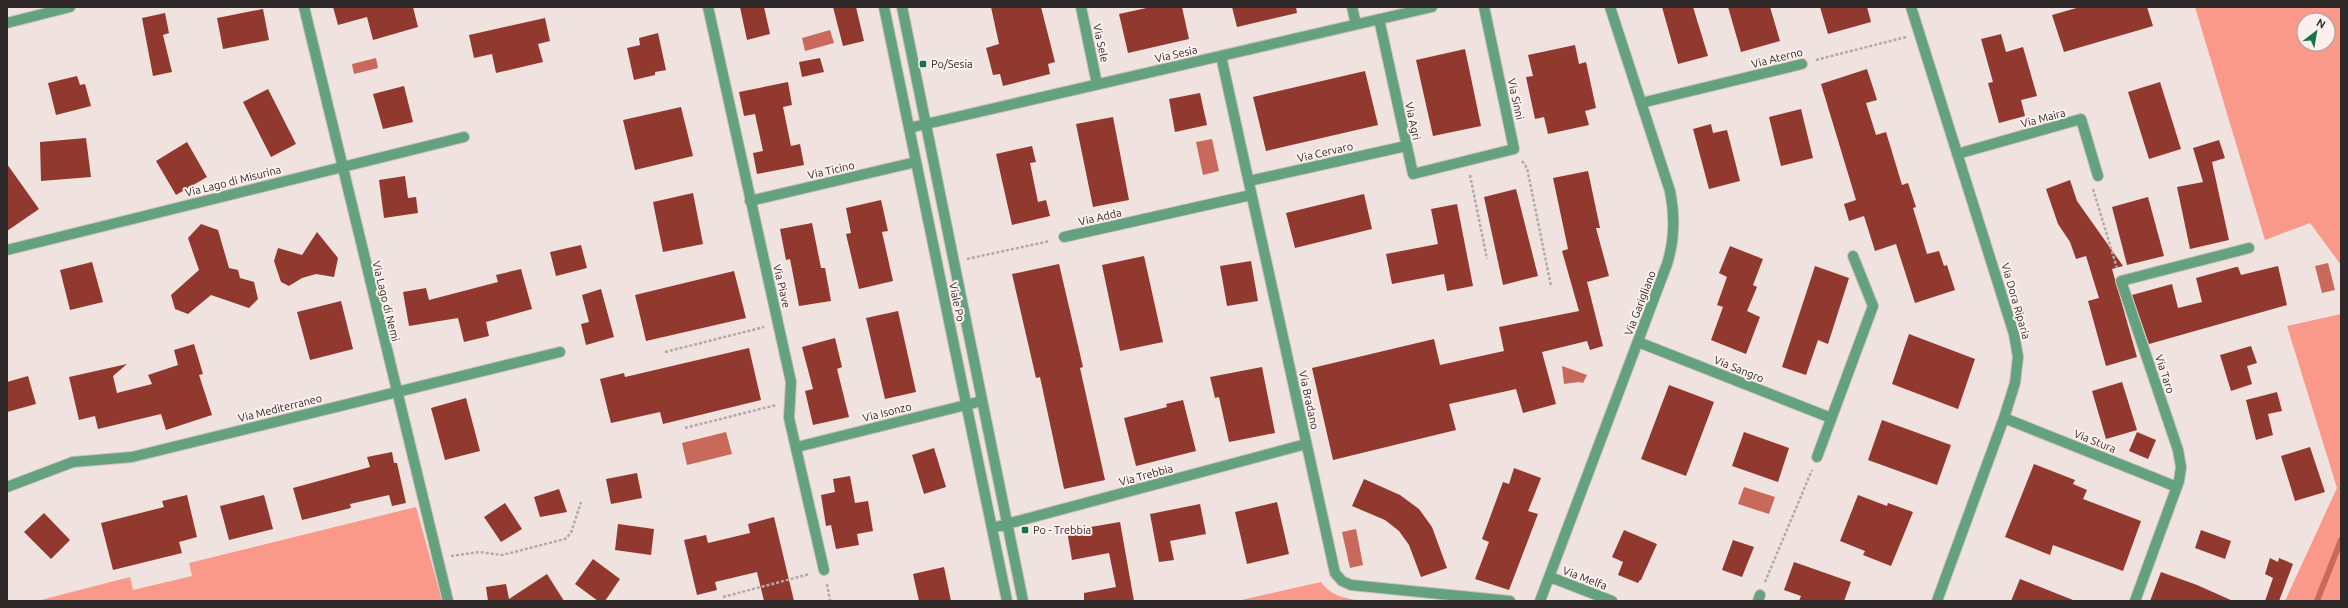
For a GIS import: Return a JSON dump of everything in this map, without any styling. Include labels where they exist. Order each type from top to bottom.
[{"type":"street","points":[[7,23],[70,7]]},
{"type":"street","name":"Via Lago di Nemi","points":[[304,7],[341,167],[436,558],[448,601]]},
{"type":"street","name":"Via Piave","points":[[708,7],[791,384],[789,418],[797,447],[824,570]]},
{"type":"street","name":"Viale Po","points":[[884,7],[1007,601]]},
{"type":"street","name":"Viale Po","points":[[902,7],[1023,601]]},
{"type":"street","name":"Via Sele","points":[[1081,7],[1097,84]]},
{"type":"street","points":[[1352,7],[1356,24]]},
{"type":"street","name":"Via Sesia","points":[[909,128],[1432,7]]},
{"type":"street","name":"Via Sinni","points":[[1484,7],[1514,149]]},
{"type":"street","name":"Via Garigliano","points":[[1540,601],[1667,264],[1674,224],[1670,191],[1610,7]]},
{"type":"street","name":"Via Dora Riparia","points":[[1911,7],[2017,344],[2017,374],[2004,418],[1937,601]]},
{"type":"street","name":"Via Agri","points":[[1379,19],[1412,174],[1467,161]]},
{"type":"street","name":"Via Bradano","points":[[1221,56],[1333,569],[1342,581],[1351,584],[1510,601]]},
{"type":"street","name":"Via Aterno","points":[[1641,103],[1802,64]]},
{"type":"street","name":"Via Maira","points":[[1957,154],[2081,119],[2098,176]]},
{"type":"street","name":"Via Lago di Misurina","points":[[7,250],[464,137]]},
{"type":"street","name":"Via Cervaro","points":[[1248,181],[1406,146]]},
{"type":"street","points":[[1467,161],[1514,149]]},
{"type":"street","name":"Via Ticino","points":[[750,201],[916,162]]},
{"type":"street","name":"Via Adda","points":[[1064,237],[1252,195]]},
{"type":"street","points":[[2121,281],[2249,248]]},
{"type":"street","points":[[1817,457],[1873,306],[1853,256]]},
{"type":"street","name":"Via Taro","points":[[2121,281],[2178,450],[2181,472],[2177,487],[2135,601]]},
{"type":"street","name":"Via Sangro","points":[[1638,342],[1831,418]]},
{"type":"street","name":"Via Mediterraneo","points":[[7,487],[69,463],[132,457],[560,352]]},
{"type":"street","name":"Via Isonzo","points":[[797,447],[982,401]]},
{"type":"street","name":"Via Stura","points":[[2004,418],[2177,487]]},
{"type":"street","name":"Via Trebbia","points":[[992,528],[1306,444]]},
{"type":"street","name":"Via Melfa","points":[[1550,577],[1612,601]]},
{"type":"path","name":"Via Aterno","points":[[1802,64],[1919,33]]},
{"type":"path","points":[[1514,149],[1528,168],[1551,286]]},
{"type":"path","points":[[1467,161],[1487,259]]},
{"type":"path","points":[[2098,176],[2090,178],[2121,281]]},
{"type":"path","points":[[954,262],[1064,237]]},
{"type":"path","points":[[665,352],[778,324]]},
{"type":"path","points":[[685,428],[790,401]]},
{"type":"path","points":[[1759,598],[1817,457]]},
{"type":"path","points":[[436,558],[479,552],[502,555],[565,539],[571,532],[581,502]]},
{"type":"path","points":[[723,597],[824,570]]},
{"type":"shaded area","points":[[2195,7],[2341,7],[2341,265],[2310,223],[2265,240]]},
{"type":"shaded area","points":[[830,30],[834,43],[805,51],[802,38]]},
{"type":"shaded area","points":[[376,58],[378,68],[354,74],[352,64]]},
{"type":"shaded area","points":[[1212,139],[1219,171],[1203,175],[1196,142]]},
{"type":"shaded area","points":[[2328,263],[2335,290],[2322,293],[2315,266]]},
{"type":"shaded area","points":[[2341,314],[2341,601],[2285,601],[2337,488],[2287,326]]},
{"type":"shaded area","points":[[1562,366],[1587,375],[1583,383],[1579,382],[1564,384]]},
{"type":"shaded area","points":[[726,432],[732,454],[687,465],[682,443]]},
{"type":"shaded area","points":[[1744,487],[1775,497],[1769,514],[1738,504]]},
{"type":"shaded area","points":[[416,507],[442,601],[37,601],[130,577],[133,590],[192,576],[189,563]]},
{"type":"shaded area","points":[[1356,529],[1363,565],[1350,568],[1342,532]]},
{"type":"shaded area","points":[[1321,582],[1335,594],[1346,598],[1364,601],[1237,601]]},
{"type":"building","points":[[333,7],[413,7],[418,27],[373,40],[367,17],[338,25]]},
{"type":"building","points":[[740,7],[764,7],[770,34],[747,40]]},
{"type":"building","points":[[833,7],[856,7],[864,41],[843,46]]},
{"type":"building","points":[[991,7],[1041,7],[1055,62],[1048,64],[1050,74],[1003,86],[1000,74],[993,75],[986,48],[999,44]]},
{"type":"building","points":[[1151,7],[1182,7],[1189,39],[1128,53],[1119,14]]},
{"type":"building","points":[[1232,7],[1296,7],[1297,13],[1237,27]]},
{"type":"building","points":[[1662,7],[1693,7],[1708,56],[1678,64]]},
{"type":"building","points":[[1728,7],[1770,7],[1780,41],[1741,52]]},
{"type":"building","points":[[1820,7],[1867,7],[1871,22],[1828,34]]},
{"type":"building","points":[[2080,7],[2147,7],[2153,26],[2064,52],[2052,15]]},
{"type":"building","points":[[263,9],[269,40],[223,49],[217,18]]},
{"type":"building","points":[[165,13],[169,33],[163,35],[172,72],[153,76],[142,18]]},
{"type":"building","points":[[545,18],[550,41],[538,44],[543,62],[496,73],[492,54],[474,58],[469,35]]},
{"type":"building","points":[[658,33],[666,70],[655,72],[655,75],[634,80],[627,48],[640,45],[639,38]]},
{"type":"building","points":[[2001,34],[2006,52],[2023,47],[2037,96],[2021,100],[2025,116],[1999,123],[1988,83],[1993,82],[1981,39]]},
{"type":"building","points":[[1575,45],[1579,64],[1586,62],[1596,108],[1585,111],[1589,125],[1548,134],[1544,117],[1535,119],[1526,77],[1533,76],[1528,55]]},
{"type":"building","points":[[1465,49],[1481,126],[1433,136],[1416,60]]},
{"type":"building","points":[[820,58],[824,72],[802,77],[799,62]]},
{"type":"building","points":[[1867,69],[1877,100],[1866,103],[1876,135],[1886,132],[1902,185],[1908,183],[1916,207],[1913,208],[1927,254],[1939,251],[1944,266],[1947,265],[1955,290],[1915,303],[1896,244],[1875,251],[1864,216],[1849,221],[1844,204],[1856,200],[1821,84]]},
{"type":"building","points":[[1365,71],[1378,125],[1266,151],[1253,97]]},
{"type":"building","points":[[77,76],[80,85],[85,84],[91,106],[56,115],[48,83]]},
{"type":"building","points":[[788,82],[792,105],[783,107],[791,146],[800,144],[804,165],[757,174],[753,153],[763,151],[755,114],[744,116],[739,92]]},
{"type":"building","points":[[2160,82],[2181,149],[2149,159],[2128,92]]},
{"type":"building","points":[[404,86],[413,122],[383,129],[373,94]]},
{"type":"building","points":[[268,89],[296,144],[271,157],[243,102]]},
{"type":"building","points":[[1200,93],[1207,125],[1175,132],[1169,99]]},
{"type":"building","points":[[681,107],[693,156],[635,170],[623,120]]},
{"type":"building","points":[[1801,109],[1813,158],[1781,166],[1769,117]]},
{"type":"building","points":[[1113,117],[1129,200],[1093,207],[1076,124]]},
{"type":"building","points":[[1711,124],[1713,133],[1727,130],[1740,181],[1709,189],[1693,129]]},
{"type":"building","points":[[86,138],[91,177],[41,181],[40,142]]},
{"type":"building","points":[[2219,140],[2225,158],[2212,162],[2229,240],[2190,249],[2177,187],[2203,182],[2193,148]]},
{"type":"building","points":[[187,142],[207,177],[176,195],[156,161]]},
{"type":"building","points":[[1032,146],[1036,162],[1030,163],[1038,202],[1046,200],[1050,216],[1012,225],[996,154]]},
{"type":"building","points":[[7,164],[39,209],[7,231]]},
{"type":"building","points":[[1588,171],[1600,228],[1596,228],[1609,276],[1587,282],[1603,346],[1590,350],[1587,341],[1542,352],[1556,404],[1523,413],[1516,389],[1449,404],[1456,430],[1333,460],[1312,368],[1434,339],[1440,365],[1504,351],[1499,327],[1579,311],[1562,251],[1568,249],[1553,178]]},
{"type":"building","points":[[405,176],[408,198],[416,197],[418,213],[384,218],[379,180]]},
{"type":"building","points":[[2070,180],[2077,201],[2123,266],[2112,269],[2137,357],[2106,366],[2088,301],[2099,298],[2086,256],[2076,259],[2070,242],[2058,224],[2046,189]]},
{"type":"building","points":[[1516,189],[1538,276],[1503,285],[1484,197]]},
{"type":"building","points":[[693,193],[703,244],[663,252],[653,202]]},
{"type":"building","points":[[1364,194],[1372,229],[1295,248],[1286,213]]},
{"type":"building","points":[[2148,197],[2164,256],[2127,265],[2112,207]]},
{"type":"building","points":[[881,200],[888,231],[882,232],[893,281],[859,289],[846,234],[851,233],[846,208]]},
{"type":"building","points":[[1457,204],[1473,286],[1447,291],[1444,274],[1392,284],[1386,254],[1438,244],[1431,209]]},
{"type":"building","points":[[812,223],[821,268],[825,268],[831,301],[799,306],[790,259],[786,260],[780,229]]},
{"type":"building","points":[[201,224],[218,230],[229,268],[238,270],[240,278],[254,282],[258,299],[249,308],[211,295],[188,314],[175,309],[171,295],[199,270],[188,238]]},
{"type":"building","points":[[317,232],[338,258],[334,277],[316,274],[302,278],[289,286],[281,282],[274,261],[278,248],[302,255]]},
{"type":"building","points":[[581,245],[587,268],[556,276],[550,252]]},
{"type":"building","points":[[1730,246],[1763,259],[1753,285],[1757,287],[1747,311],[1760,317],[1746,354],[1711,340],[1723,307],[1717,305],[1727,277],[1719,273]]},
{"type":"building","points":[[1144,256],[1163,342],[1120,351],[1102,265]]},
{"type":"building","points":[[1251,261],[1258,301],[1227,306],[1220,266]]},
{"type":"building","points":[[92,262],[103,302],[70,310],[60,270]]},
{"type":"building","points":[[1059,264],[1083,367],[1080,368],[1105,480],[1064,489],[1040,377],[1036,378],[1012,274]]},
{"type":"building","points":[[1815,266],[1849,278],[1828,344],[1818,340],[1806,375],[1782,367]]},
{"type":"building","points":[[2278,266],[2287,305],[2149,344],[2132,295],[2172,284],[2178,308],[2202,302],[2196,278],[2236,267],[2238,267],[2241,275]]},
{"type":"building","points":[[521,269],[532,309],[486,322],[489,336],[464,342],[458,318],[409,326],[403,292],[426,288],[429,300],[498,282],[496,275]]},
{"type":"building","points":[[734,271],[746,318],[646,341],[635,295]]},
{"type":"building","points":[[601,289],[614,337],[586,345],[581,324],[589,322],[582,295]]},
{"type":"building","points":[[341,301],[353,349],[310,360],[297,312]]},
{"type":"building","points":[[898,311],[916,392],[885,399],[866,318]]},
{"type":"building","points":[[1909,334],[1975,359],[1958,409],[1892,384]]},
{"type":"building","points":[[835,338],[842,367],[837,369],[849,417],[813,425],[805,391],[813,389],[802,347]]},
{"type":"building","points":[[194,344],[203,374],[199,375],[212,415],[166,430],[161,414],[98,429],[95,416],[79,420],[69,377],[127,364],[113,376],[117,393],[152,384],[148,375],[178,365],[174,350]]},
{"type":"building","points":[[2251,346],[2257,363],[2247,366],[2252,384],[2231,391],[2220,355]]},
{"type":"building","points":[[749,348],[761,400],[663,424],[660,412],[611,423],[600,379],[624,373],[625,377]]},
{"type":"building","points":[[1262,367],[1275,433],[1229,442],[1219,397],[1215,398],[1210,377]]},
{"type":"building","points":[[28,376],[36,404],[7,412],[7,382]]},
{"type":"building","points":[[2122,382],[2137,430],[2106,439],[2092,391]]},
{"type":"building","points":[[1669,385],[1714,402],[1686,476],[1641,459]]},
{"type":"building","points":[[2277,392],[2282,411],[2268,414],[2273,435],[2256,440],[2246,400]]},
{"type":"building","points":[[466,398],[480,451],[445,460],[431,408]]},
{"type":"building","points":[[1183,400],[1196,451],[1136,466],[1124,418],[1167,407],[1166,404]]},
{"type":"building","points":[[1882,420],[1951,445],[1937,485],[1868,460]]},
{"type":"building","points":[[1744,432],[1789,448],[1778,482],[1732,466]]},
{"type":"building","points":[[2137,432],[2156,440],[2148,459],[2129,451]]},
{"type":"building","points":[[2310,447],[2325,492],[2295,501],[2281,456]]},
{"type":"building","points":[[934,448],[946,487],[924,494],[912,455]]},
{"type":"building","points":[[392,452],[394,463],[397,463],[406,503],[392,506],[389,495],[350,504],[351,508],[302,520],[293,488],[370,467],[367,457]]},
{"type":"building","points":[[2034,464],[2075,480],[2073,484],[2087,490],[2083,499],[2141,521],[2123,571],[2053,545],[2050,555],[2005,537]]},
{"type":"building","points":[[1514,468],[1541,478],[1528,511],[1538,514],[1509,590],[1475,579],[1489,542],[1482,539],[1503,482],[1509,484]]},
{"type":"building","points":[[637,473],[642,498],[611,504],[606,479]]},
{"type":"building","points":[[850,476],[855,503],[868,501],[873,531],[857,534],[859,545],[836,549],[831,525],[826,526],[821,495],[835,492],[833,479]]},
{"type":"building","points":[[1364,479],[1400,495],[1419,509],[1432,527],[1447,568],[1421,577],[1409,545],[1399,531],[1385,520],[1352,506]]},
{"type":"building","points":[[559,489],[567,512],[540,517],[534,497]]},
{"type":"building","points":[[187,495],[197,537],[179,542],[182,553],[113,570],[101,523],[164,507],[162,501]]},
{"type":"building","points":[[264,495],[273,529],[229,540],[220,506]]},
{"type":"building","points":[[1858,495],[1887,506],[1888,503],[1913,512],[1891,566],[1863,555],[1865,551],[1840,541]]},
{"type":"building","points":[[1277,502],[1289,554],[1247,564],[1235,512]]},
{"type":"building","points":[[505,503],[522,529],[501,542],[484,517]]},
{"type":"building","points":[[1200,504],[1206,534],[1170,541],[1174,560],[1159,562],[1150,514]]},
{"type":"building","points":[[44,513],[70,540],[51,559],[24,532]]},
{"type":"building","points":[[774,517],[794,601],[764,601],[757,572],[715,582],[717,590],[697,595],[684,540],[706,535],[708,543],[750,533],[748,524]]},
{"type":"building","points":[[1120,522],[1134,601],[1084,601],[1084,593],[1116,587],[1109,553],[1072,560],[1067,531]]},
{"type":"building","points":[[618,524],[654,529],[651,555],[615,550]]},
{"type":"building","points":[[1624,530],[1657,544],[1641,580],[1638,583],[1618,575],[1623,562],[1612,557]]},
{"type":"building","points":[[2201,530],[2231,541],[2225,559],[2195,548]]},
{"type":"building","points":[[1733,540],[1754,547],[1742,577],[1722,570]]},
{"type":"building","points":[[2270,558],[2278,562],[2279,558],[2293,564],[2279,601],[2265,601],[2273,578],[2265,574]]},
{"type":"building","points":[[593,559],[620,579],[605,601],[598,601],[575,584]]},
{"type":"building","points":[[1794,562],[1851,582],[1844,601],[1799,601],[1801,596],[1784,590]]},
{"type":"building","points":[[944,567],[951,601],[919,601],[913,574]]},
{"type":"building","points":[[2161,572],[2197,585],[2233,601],[2150,601]]},
{"type":"building","points":[[547,574],[564,601],[488,601],[486,587],[506,584],[509,599]]},
{"type":"building","points":[[2020,579],[2073,600],[2073,601],[2011,601]]},
{"type":"waterway","points":[[2317,601],[2341,540]]},
{"type":"place","name":"Po/Sesia","points":[[923,64]]},
{"type":"place","name":"Po - Trebbia","points":[[1025,530]]}]
